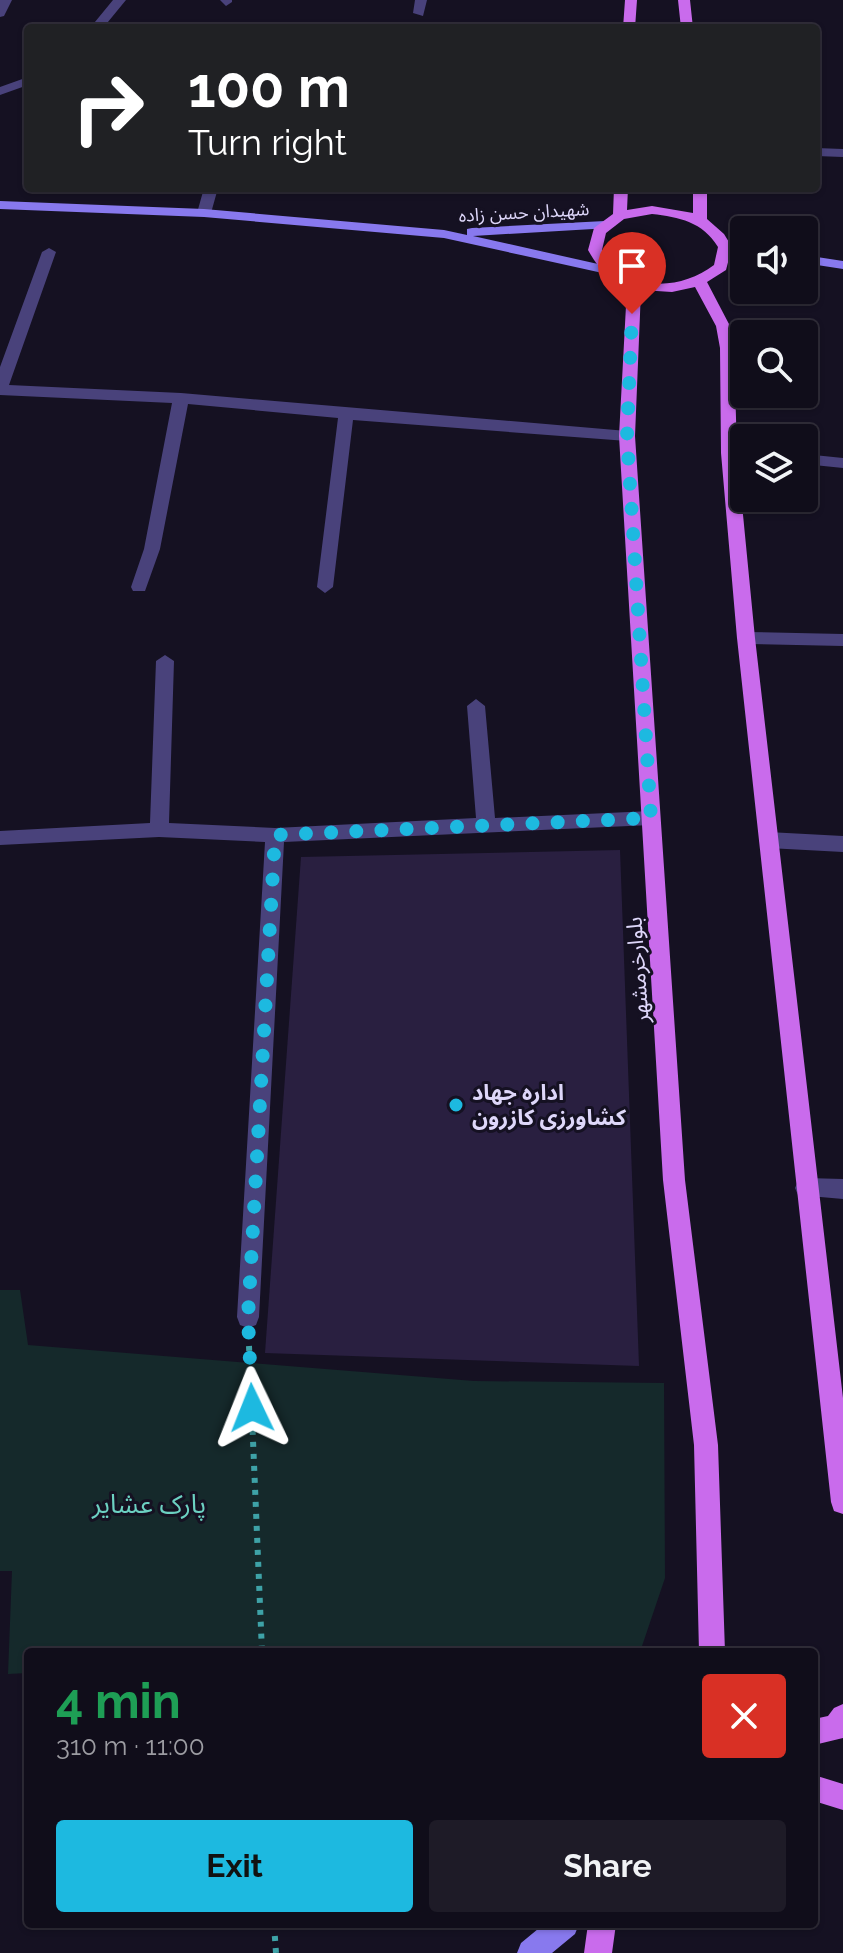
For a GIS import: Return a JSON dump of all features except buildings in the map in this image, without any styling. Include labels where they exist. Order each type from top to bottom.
[{"type":"main road","points":[[629,24],[631,0]]},
{"type":"main road","points":[[684,0],[687,24]]},
{"type":"main road","points":[[620,216],[621,192]]},
{"type":"main road","points":[[700,192],[700,221]]},
{"type":"main road","points":[[652,210],[677,213],[700,221],[720,237],[725,247],[721,267],[700,282],[668,289],[634,284],[607,270],[595,250],[595,240],[605,225],[620,216],[652,210]]},
{"type":"main road","points":[[700,282],[723,326],[734,424]]},
{"type":"main road","name":"بلوارخرمشهر","points":[[634,284],[627,436],[674,1180],[706,1445],[712,1648]]},
{"type":"main road","points":[[740,512],[746,638],[843,1502]]},
{"type":"main road","points":[[818,1731],[835,1728],[843,1717]]},
{"type":"main road","points":[[818,1789],[843,1797]]},
{"type":"main road","points":[[598,1953],[601,1928]]},
{"type":"street","points":[[0,13],[6,0]]},
{"type":"street","points":[[99,24],[120,0]]},
{"type":"street","points":[[0,91],[24,82]]},
{"type":"street","points":[[820,152],[843,153]]},
{"type":"street","points":[[204,213],[210,192]]},
{"type":"street","name":"شهیدان حسن زاده","points":[[0,205],[204,213],[444,234],[607,270]]},
{"type":"street","name":"شهیدان حسن زاده","points":[[444,234],[605,225]]},
{"type":"street","points":[[725,247],[730,248]]},
{"type":"street","points":[[49,252],[0,389],[181,398],[627,436]]},
{"type":"street","points":[[818,261],[843,265]]},
{"type":"street","points":[[139,587],[152,549],[181,398]]},
{"type":"street","points":[[325,587],[346,414]]},
{"type":"street","points":[[818,460],[843,463]]},
{"type":"street","points":[[746,638],[843,640]]},
{"type":"street","points":[[159,830],[165,661]]},
{"type":"street","points":[[476,706],[486,824]]},
{"type":"street","points":[[0,838],[159,830],[275,835],[651,818]]},
{"type":"street","points":[[248,1317],[275,835]]},
{"type":"street","points":[[768,840],[843,844]]},
{"type":"street","points":[[806,1188],[843,1189]]},
{"type":"street","points":[[531,1953],[560,1928]]},
{"type":"path","points":[[248,1317],[262,1648]]},
{"type":"path","points":[[274,1928],[276,1953]]},
{"type":"green space","name":"پارک عشایر","points":[[0,1290],[20,1290],[28,1345],[474,1381],[664,1383],[665,1578],[641,1648],[24,1648],[24,1673],[8,1674],[12,1571],[0,1571]]},
{"type":"place","name":"اداره جهاد کشاورزی کازرون","points":[[456,1105]]},
{"type":"route","points":[[252,1408],[248,1317],[275,835],[651,818],[627,436],[632,314]]}]
